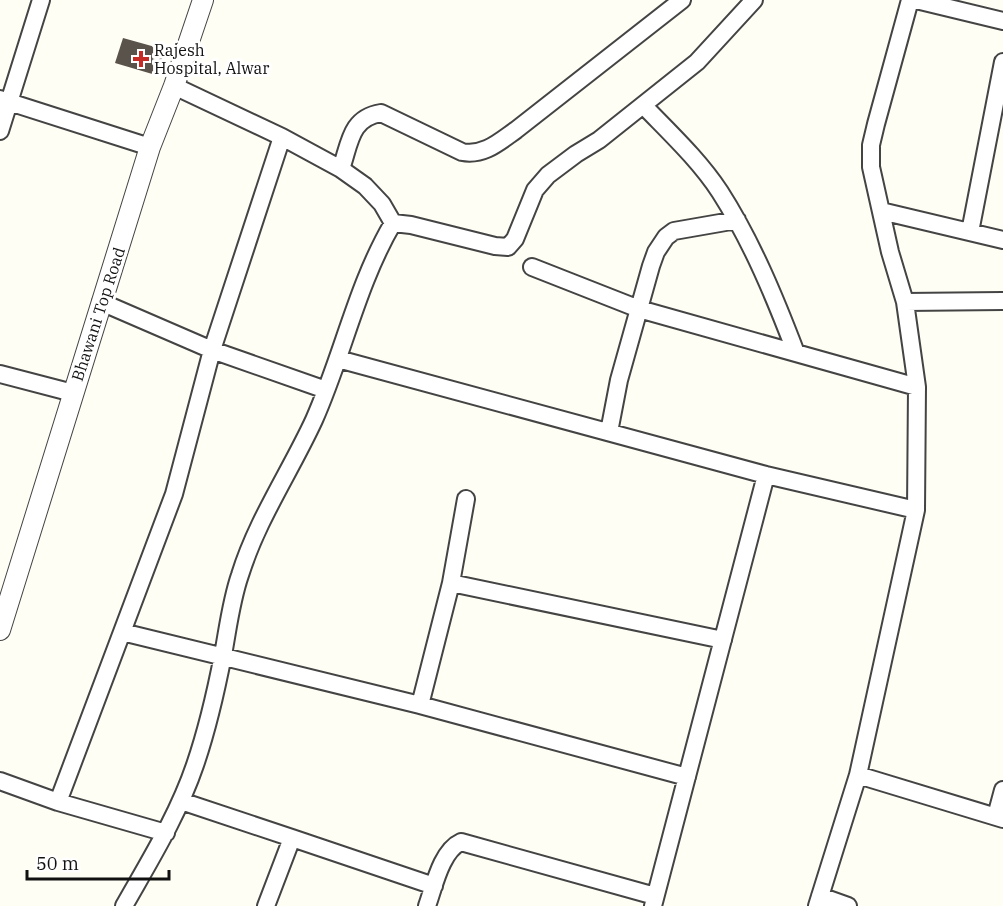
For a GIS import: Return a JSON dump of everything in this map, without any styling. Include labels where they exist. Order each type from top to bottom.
[{"type":"street","points":[[0,131],[4,100],[41,0]]},
{"type":"street","name":"Bhawani Top Road","points":[[0,630],[150,147],[174,86],[203,0]]},
{"type":"street","points":[[342,168],[355,126],[363,118],[381,113],[462,152],[473,154],[488,149],[516,130],[682,0]]},
{"type":"street","points":[[174,86],[342,168],[365,186],[382,204],[393,222],[508,247],[515,239],[535,190],[548,175],[576,154],[600,141],[697,62],[754,0]]},
{"type":"street","points":[[848,906],[818,901],[858,775],[916,510],[917,387],[905,302],[890,252],[871,167],[871,145],[910,0]]},
{"type":"street","points":[[916,0],[1003,21]]},
{"type":"street","points":[[970,232],[1003,62]]},
{"type":"street","points":[[4,100],[150,147]]},
{"type":"street","points":[[644,106],[719,190],[747,237],[779,307],[796,353]]},
{"type":"street","points":[[58,802],[174,494],[212,350],[282,137]]},
{"type":"street","points":[[881,211],[1003,240]]},
{"type":"street","points":[[609,432],[619,380],[656,252],[666,237],[674,231],[737,220]]},
{"type":"street","points":[[124,906],[166,834],[196,763],[223,657],[233,599],[251,542],[313,422],[370,269],[393,222]]},
{"type":"street","points":[[532,267],[639,309],[917,387]]},
{"type":"street","points":[[905,302],[1003,301]]},
{"type":"street","points":[[101,302],[212,350],[326,390]]},
{"type":"street","points":[[338,359],[766,475],[916,510]]},
{"type":"street","points":[[0,374],[73,393]]},
{"type":"street","points":[[427,906],[446,855],[453,846],[461,842],[654,901],[766,475]]},
{"type":"street","points":[[420,705],[452,583],[466,499]]},
{"type":"street","points":[[452,583],[723,640]]},
{"type":"street","points":[[122,632],[420,705],[687,777]]},
{"type":"street","points":[[858,775],[999,818],[1003,790]]},
{"type":"street","points":[[0,781],[58,802],[166,834]]},
{"type":"street","points":[[181,801],[434,886]]},
{"type":"street","points":[[266,906],[292,838]]},
{"type":"building","points":[[123,38],[166,50],[159,76],[115,63]]},
{"type":"place","name":"Rajesh Hospital, Alwar","points":[[141,59]]}]
